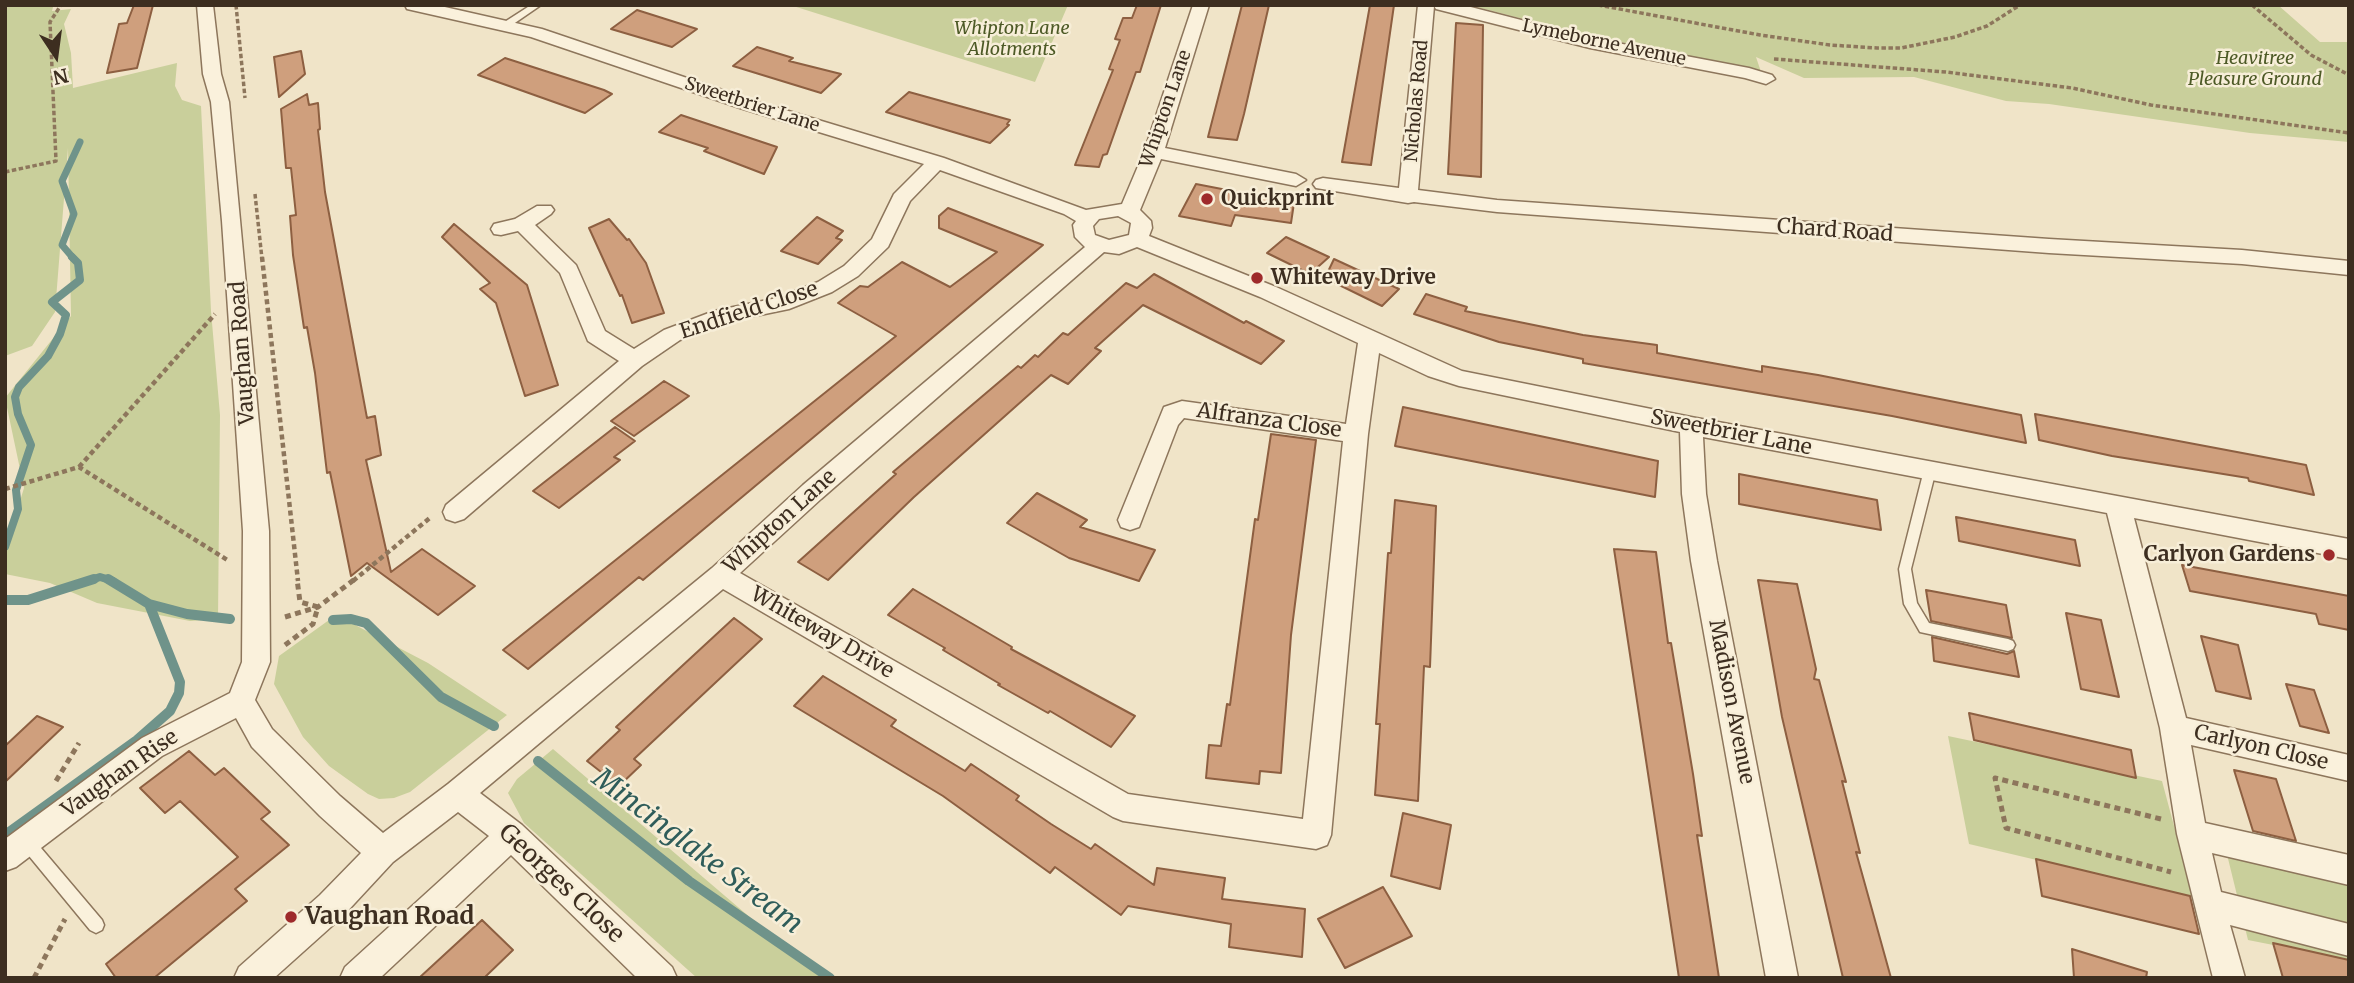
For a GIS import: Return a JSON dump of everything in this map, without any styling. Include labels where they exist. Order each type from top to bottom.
[{"type":"street","name":"Vaughan Road","points":[[205,5],[212,74],[220,103],[240,301],[256,531],[256,663],[241,701]]},
{"type":"street","name":"Sweetbrier Lane","points":[[413,5],[506,24],[746,104],[937,162],[1071,210],[1087,219]]},
{"type":"street","name":"Whipton Lane","points":[[1129,212],[1154,152],[1201,5]]},
{"type":"street","name":"Lymeborne Avenue","points":[[1442,5],[1590,43],[1758,76]]},
{"type":"street","name":"Nicholas Road","points":[[1408,197],[1426,6]]},
{"type":"street","points":[[1154,152],[1296,180]]},
{"type":"street","name":"Endfield Close","points":[[455,512],[634,360],[672,335],[722,316],[781,304],[825,287],[851,271],[881,242],[901,198],[937,162]]},
{"type":"street","name":"Chard Road","points":[[1323,184],[1408,197],[1643,218],[2242,257],[2349,268]]},
{"type":"street","points":[[544,210],[512,226],[569,270],[596,337],[634,360]]},
{"type":"street","points":[[1101,211],[1129,212],[1141,222],[1142,228],[1137,239],[1119,247],[1099,246],[1091,242],[1083,231],[1087,219],[1101,211]]},
{"type":"street","name":"Sweetbrier Lane","points":[[1137,239],[1268,292],[1459,378],[1691,426],[2349,549]]},
{"type":"street","name":"Whipton Lane","points":[[458,794],[721,575],[832,474],[1099,246]]},
{"type":"street","name":"Whiteway Drive","points":[[721,575],[1123,807],[1317,835],[1356,434],[1370,339]]},
{"type":"street","name":"Alfranza Close","points":[[1130,520],[1166,425],[1172,413],[1182,409],[1356,434]]},
{"type":"street","name":"Madison Avenue","points":[[1691,426],[1694,494],[1704,561],[1782,978]]},
{"type":"street","points":[[2118,506],[2174,728],[2191,830],[2229,978]]},
{"type":"street","points":[[241,701],[262,738],[330,806],[382,852]]},
{"type":"street","name":"Vaughan Rise","points":[[15,848],[152,747],[241,701]]},
{"type":"street","name":"Carlyon Close","points":[[2174,728],[2349,768]]},
{"type":"street","points":[[250,978],[331,906],[382,852],[458,794]]},
{"type":"street","name":"Georges Close","points":[[458,794],[510,835],[661,978]]},
{"type":"street","points":[[2191,830],[2349,870]]},
{"type":"street","points":[[356,978],[510,835]]},
{"type":"street","points":[[2205,892],[2349,940]]},
{"type":"lane","points":[[506,24],[537,5]]},
{"type":"lane","points":[[1930,470],[1905,569],[1911,604],[1925,628],[2008,645]]},
{"type":"lane","points":[[15,848],[75,900],[96,925]]},
{"type":"path","points":[[5,172],[57,161],[50,22],[61,5]]},
{"type":"path","points":[[236,5],[246,99]]},
{"type":"path","points":[[1598,5],[1784,38],[1877,48],[1901,48],[1955,37],[1987,26],[2020,5]]},
{"type":"path","points":[[2252,5],[2311,55],[2349,75]]},
{"type":"path","points":[[1758,76],[1773,59],[1946,72],[2072,88],[2151,105],[2349,133]]},
{"type":"path","points":[[255,190],[300,602],[317,607]]},
{"type":"path","points":[[5,489],[79,467],[209,318],[219,312]]},
{"type":"path","points":[[79,467],[236,565]]},
{"type":"path","points":[[257,625],[317,607],[361,576],[427,517],[455,512]]},
{"type":"path","points":[[278,653],[313,624],[317,607]]},
{"type":"path","points":[[52,788],[79,743]]},
{"type":"path","points":[[2191,830],[1995,778],[2006,828],[2205,892]]},
{"type":"path","points":[[34,978],[75,900]]},
{"type":"green space","points":[[5,5],[43,5],[53,7],[52,11],[71,9],[64,24],[71,53],[73,88],[177,63],[175,86],[182,100],[201,106],[211,311],[220,415],[218,619],[190,621],[97,603],[50,583],[5,574],[8,540],[24,488],[5,398],[71,316],[68,148],[55,312],[32,346],[5,356]]},
{"type":"green space","name":"Whipton Lane Allotments","points":[[790,5],[1068,5],[1035,82]]},
{"type":"green space","name":"Heavitree Pleasure Ground","points":[[1469,5],[2278,5],[2320,42],[2349,42],[2349,142],[2250,133],[2049,104],[2006,101],[1914,77],[1804,78],[1756,57],[1761,72],[1578,33]]},
{"type":"green space","points":[[336,615],[428,663],[507,715],[410,792],[394,798],[379,799],[368,794],[329,766],[303,737],[274,684],[279,656]]},
{"type":"green space","points":[[1948,736],[2162,781],[2193,897],[1969,844]]},
{"type":"green space","points":[[553,749],[821,978],[697,978],[524,823],[508,793],[517,779]]},
{"type":"green space","points":[[2220,826],[2349,858],[2349,960],[2248,940]]},
{"type":"building","points":[[134,5],[153,5],[137,68],[107,73],[119,24],[127,23]]},
{"type":"building","points":[[1137,5],[1161,5],[1140,72],[1136,72],[1107,154],[1103,155],[1099,167],[1075,165],[1113,70],[1109,69],[1120,40],[1115,39],[1123,18],[1132,18]]},
{"type":"building","points":[[1242,5],[1269,5],[1244,114],[1237,140],[1208,137]]},
{"type":"building","points":[[1370,5],[1394,5],[1371,165],[1342,162]]},
{"type":"building","points":[[637,10],[697,29],[672,47],[611,29]]},
{"type":"building","points":[[1456,23],[1483,25],[1481,177],[1448,174]]},
{"type":"building","points":[[757,47],[793,58],[789,61],[841,74],[821,93],[733,66]]},
{"type":"building","points":[[301,51],[305,74],[279,97],[274,57]]},
{"type":"building","points":[[505,58],[612,94],[585,113],[478,75]]},
{"type":"building","points":[[909,92],[1010,120],[1007,124],[1009,125],[990,143],[886,112]]},
{"type":"building","points":[[307,94],[309,105],[318,103],[318,130],[325,192],[367,418],[375,416],[381,455],[366,460],[391,572],[422,549],[475,586],[438,615],[367,563],[351,576],[330,472],[327,473],[315,373],[307,327],[304,328],[293,255],[290,216],[296,215],[291,168],[286,168],[281,109]]},
{"type":"building","points":[[681,115],[777,147],[764,174],[704,151],[708,148],[659,132]]},
{"type":"building","points":[[1196,184],[1294,203],[1291,223],[1235,215],[1231,226],[1179,216]]},
{"type":"building","points":[[948,208],[1043,245],[643,580],[639,577],[528,669],[503,650],[896,336],[838,303],[860,286],[868,287],[902,262],[950,287],[997,252],[939,228],[939,216]]},
{"type":"building","points":[[817,217],[843,231],[836,238],[842,240],[818,264],[781,251]]},
{"type":"building","points":[[609,219],[627,240],[629,239],[646,263],[664,313],[632,323],[622,295],[620,296],[589,228]]},
{"type":"building","points":[[454,224],[527,285],[558,385],[525,396],[496,303],[480,289],[490,283],[442,237]]},
{"type":"building","points":[[1286,237],[1329,257],[1310,274],[1267,253]]},
{"type":"building","points":[[1334,259],[1399,289],[1382,306],[1325,278]]},
{"type":"building","points":[[1154,274],[1244,323],[1246,321],[1284,341],[1261,364],[1143,305],[1095,348],[1101,351],[1068,384],[1051,375],[914,497],[828,580],[798,562],[896,474],[893,472],[1018,366],[1021,368],[1035,355],[1038,357],[1063,333],[1068,335],[1126,283],[1137,288]]},
{"type":"building","points":[[1426,294],[1467,307],[1465,311],[1583,335],[1657,345],[1657,353],[1762,372],[1762,366],[1818,375],[2021,415],[2026,443],[1892,416],[1583,363],[1583,359],[1499,342],[1414,314]]},
{"type":"building","points":[[664,381],[689,396],[634,436],[611,421]]},
{"type":"building","points":[[1403,407],[1658,461],[1655,497],[1395,446]]},
{"type":"building","points":[[2035,414],[2306,465],[2314,495],[2249,481],[2248,478],[2112,456],[2039,440]]},
{"type":"building","points":[[615,427],[635,441],[614,457],[620,460],[559,508],[533,491]]},
{"type":"building","points":[[1271,434],[1316,440],[1291,635],[1281,773],[1260,771],[1259,784],[1206,778],[1209,745],[1221,746],[1227,704],[1230,705],[1255,519],[1258,520]]},
{"type":"building","points":[[1739,474],[1877,500],[1881,530],[1739,504]]},
{"type":"building","points":[[1037,493],[1087,520],[1080,527],[1155,550],[1139,581],[1069,558],[1007,523]]},
{"type":"building","points":[[1395,500],[1436,506],[1430,667],[1424,666],[1418,801],[1375,795],[1380,724],[1376,724],[1388,553],[1391,553]]},
{"type":"building","points":[[1956,517],[2075,540],[2080,566],[1959,541]]},
{"type":"building","points":[[1614,549],[1656,552],[1668,643],[1671,643],[1693,774],[1702,836],[1697,835],[1719,978],[1679,978]]},
{"type":"building","points":[[2182,565],[2349,596],[2349,630],[2319,624],[2316,614],[2190,591]]},
{"type":"building","points":[[1758,580],[1797,584],[1816,669],[1814,679],[1819,680],[1846,782],[1842,781],[1860,853],[1856,852],[1891,978],[1843,978],[1782,717]]},
{"type":"building","points":[[913,589],[1012,647],[1011,649],[1135,716],[1111,747],[1050,711],[1048,713],[998,685],[1000,684],[943,650],[945,648],[888,615]]},
{"type":"building","points":[[1926,590],[2006,605],[2012,638],[1931,621]]},
{"type":"building","points":[[2066,613],[2101,620],[2119,697],[2081,689]]},
{"type":"building","points":[[734,618],[762,639],[634,759],[641,765],[619,786],[587,761],[620,730],[616,727]]},
{"type":"building","points":[[2201,636],[2238,645],[2251,699],[2216,691]]},
{"type":"building","points":[[1932,637],[2007,654],[2014,651],[2019,677],[1934,661]]},
{"type":"building","points":[[823,676],[896,720],[891,726],[965,771],[971,764],[1019,796],[1016,800],[1051,824],[1091,849],[1095,844],[1154,885],[1157,868],[1225,878],[1222,899],[1305,909],[1302,957],[1229,947],[1231,924],[1128,906],[1121,915],[1055,867],[1050,873],[943,796],[794,706]]},
{"type":"building","points":[[2286,684],[2314,690],[2329,733],[2300,726]]},
{"type":"building","points":[[1969,713],[2131,750],[2136,778],[1974,740]]},
{"type":"building","points":[[37,716],[63,727],[5,782],[5,746]]},
{"type":"building","points":[[189,751],[215,775],[224,768],[270,812],[261,819],[289,845],[235,889],[247,901],[154,978],[116,978],[106,964],[238,857],[180,801],[165,813],[140,788]]},
{"type":"building","points":[[2234,770],[2276,779],[2296,841],[2253,831]]},
{"type":"building","points":[[1403,813],[1451,825],[1440,889],[1391,876]]},
{"type":"building","points":[[2036,859],[2190,896],[2199,934],[2042,896]]},
{"type":"building","points":[[1383,887],[1412,936],[1345,968],[1318,919]]},
{"type":"building","points":[[482,920],[513,950],[484,978],[419,978]]},
{"type":"building","points":[[2273,943],[2349,960],[2349,978],[2283,978]]},
{"type":"building","points":[[2072,949],[2147,972],[2146,978],[2074,978]]},
{"type":"waterway","points":[[74,259],[62,245],[74,214],[62,181],[80,142]]},
{"type":"waterway","points":[[5,547],[18,509],[16,490],[31,445],[18,414],[15,397],[19,387],[48,356],[60,334],[66,315],[52,302],[80,280],[78,263],[74,259]]},
{"type":"waterway","points":[[94,579],[100,577],[110,580]]},
{"type":"waterway","points":[[5,600],[28,600],[94,579]]},
{"type":"waterway","points":[[88,581],[94,579]]},
{"type":"waterway","points":[[110,580],[149,604]]},
{"type":"waterway","points":[[5,835],[137,740],[170,711],[179,693],[180,682],[149,604]]},
{"type":"waterway","name":"Mincinglake Stream","points":[[149,604],[187,614],[230,619]]},
{"type":"waterway","name":"Mincinglake Stream","points":[[333,620],[351,619],[366,623],[441,697],[494,726]]},
{"type":"waterway","name":"Mincinglake Stream","points":[[538,761],[689,881],[830,978]]},
{"type":"place","name":"Quickprint","points":[[1207,199]]},
{"type":"place","name":"Whiteway Drive","points":[[1257,278]]},
{"type":"place","name":"Carlyon Gardens","points":[[2329,555]]},
{"type":"place","name":"Vaughan Road","points":[[291,917]]}]
